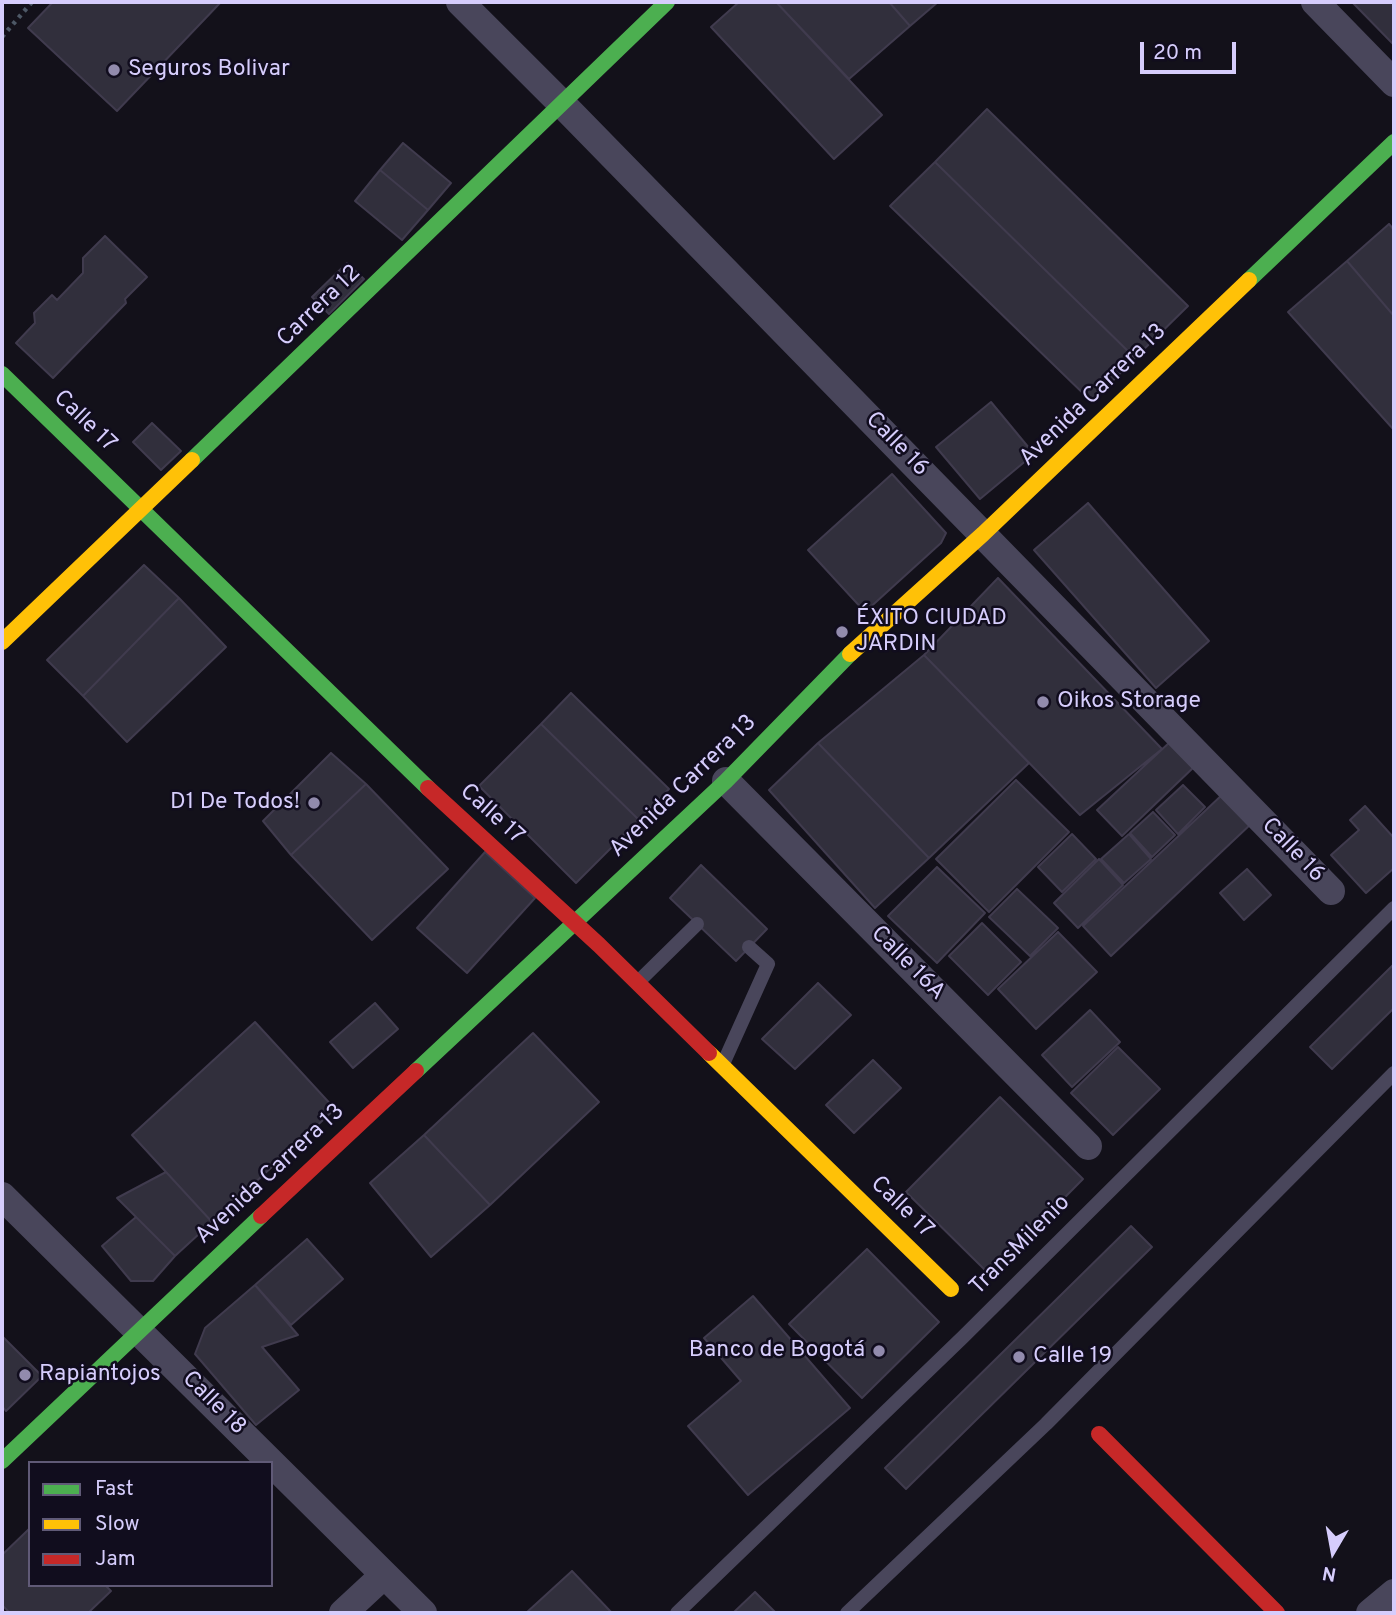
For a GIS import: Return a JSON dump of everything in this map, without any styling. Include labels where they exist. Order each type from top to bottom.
[{"type":"street","name":"Calle 16","points":[[460,2],[1331,891]]},
{"type":"street","name":"Carrera 12","points":[[2,642],[667,2]]},
{"type":"street","points":[[1315,2],[1394,83]]},
{"type":"street","name":"Avenida Carrera 13","points":[[2,1461],[726,781],[845,659],[983,534],[1394,142]]},
{"type":"street","name":"Calle 17","points":[[2,374],[423,783],[575,922],[951,1289]]},
{"type":"street","name":"Calle 16A","points":[[726,781],[1088,1146]]},
{"type":"street","name":"Calle 18","points":[[2,1196],[269,1461]]},
{"type":"street","points":[[1098,1434],[1277,1613]]},
{"type":"street","name":"Calle 18","points":[[273,1465],[423,1613]]},
{"type":"street","points":[[343,1613],[384,1575]]},
{"type":"street","points":[[1370,1613],[1394,1593]]},
{"type":"lane","name":"TransMilenio","points":[[677,1613],[963,1337],[1394,908]]},
{"type":"lane","points":[[637,983],[697,924]]},
{"type":"lane","points":[[722,1066],[768,964],[749,947]]},
{"type":"lane","points":[[847,1613],[1046,1423],[1394,1073]]},
{"type":"path","points":[[2,37],[32,2]]},
{"type":"building","name":"Seguros Bolivar","points":[[53,2],[221,2],[117,111],[28,28]]},
{"type":"building","points":[[739,2],[776,2],[882,115],[834,159],[711,27]]},
{"type":"building","points":[[776,2],[889,2],[910,26],[849,79]]},
{"type":"building","points":[[889,2],[938,2],[910,26]]},
{"type":"building","points":[[1352,2],[1394,2],[1394,45]]},
{"type":"building","points":[[987,109],[1188,306],[1135,358],[935,162]]},
{"type":"building","points":[[403,143],[451,183],[428,210],[380,170]]},
{"type":"building","points":[[935,162],[1135,358],[1092,402],[890,206]]},
{"type":"building","points":[[380,170],[428,210],[402,240],[355,201]]},
{"type":"building","points":[[1389,224],[1394,230],[1394,316],[1347,261]]},
{"type":"building","points":[[105,236],[147,277],[125,299],[126,303],[53,378],[16,343],[35,323],[34,313],[52,295],[57,300],[83,273],[83,258]]},
{"type":"building","points":[[1347,261],[1394,316],[1394,430],[1288,312]]},
{"type":"building","points":[[347,263],[364,279],[329,314],[312,297]]},
{"type":"building","points":[[991,402],[1034,454],[980,499],[936,447]]},
{"type":"building","points":[[152,423],[181,451],[161,470],[133,442]]},
{"type":"building","points":[[892,474],[946,533],[941,543],[865,612],[808,550]]},
{"type":"building","points":[[1088,503],[1209,641],[1156,688],[1034,550]]},
{"type":"building","points":[[144,565],[179,598],[83,696],[47,660]]},
{"type":"building","name":"Oikos Storage","points":[[998,578],[1162,749],[1080,815],[924,655]]},
{"type":"building","points":[[179,598],[226,647],[127,742],[83,696]]},
{"type":"building","points":[[924,655],[1029,763],[929,858],[818,743]]},
{"type":"building","points":[[571,693],[669,789],[639,820],[541,724]]},
{"type":"building","points":[[541,724],[639,820],[576,883],[479,786]]},
{"type":"building","points":[[1171,741],[1195,766],[1122,836],[1097,810]]},
{"type":"building","points":[[818,743],[929,858],[875,908],[769,790]]},
{"type":"building","name":"D1 De Todos!","points":[[331,753],[366,784],[291,855],[263,821]]},
{"type":"building","points":[[1016,780],[1069,832],[989,912],[936,859]]},
{"type":"building","points":[[366,784],[448,869],[372,940],[291,855]]},
{"type":"building","points":[[1183,785],[1205,807],[1178,834],[1156,810]]},
{"type":"building","points":[[1224,793],[1252,823],[1111,956],[1083,926]]},
{"type":"building","points":[[1365,806],[1394,838],[1394,868],[1366,893],[1331,855],[1359,830],[1350,820]]},
{"type":"building","points":[[1153,812],[1175,835],[1152,857],[1130,833]]},
{"type":"building","points":[[1072,834],[1096,859],[1062,892],[1038,867]]},
{"type":"building","points":[[1129,834],[1151,859],[1124,883],[1101,859]]},
{"type":"building","points":[[485,852],[535,898],[467,973],[417,928]]},
{"type":"building","points":[[1099,859],[1123,885],[1078,928],[1054,903]]},
{"type":"building","points":[[701,865],[767,929],[736,961],[670,898]]},
{"type":"building","points":[[937,867],[985,913],[937,963],[888,916]]},
{"type":"building","points":[[1247,869],[1271,895],[1244,920],[1220,893]]},
{"type":"building","points":[[1017,889],[1058,928],[1030,956],[989,917]]},
{"type":"building","points":[[982,923],[1021,962],[988,995],[949,956]]},
{"type":"building","points":[[1058,932],[1097,972],[1036,1029],[998,989]]},
{"type":"building","points":[[1394,964],[1394,1008],[1332,1069],[1310,1047]]},
{"type":"building","points":[[818,983],[851,1015],[795,1069],[762,1039]]},
{"type":"building","points":[[375,1003],[398,1029],[353,1068],[330,1042]]},
{"type":"building","points":[[1090,1010],[1120,1042],[1072,1087],[1042,1055]]},
{"type":"building","points":[[255,1022],[335,1109],[212,1222],[132,1135]]},
{"type":"building","points":[[533,1033],[599,1102],[490,1205],[424,1135]]},
{"type":"building","points":[[1118,1047],[1160,1089],[1113,1135],[1071,1093]]},
{"type":"building","points":[[873,1060],[901,1088],[854,1133],[826,1105]]},
{"type":"building","points":[[1000,1097],[1083,1179],[989,1274],[906,1192]]},
{"type":"building","points":[[424,1135],[490,1205],[431,1257],[370,1183]]},
{"type":"building","points":[[166,1172],[212,1222],[175,1256],[117,1198]]},
{"type":"building","points":[[136,1217],[175,1256],[153,1281],[131,1281],[102,1246]]},
{"type":"building","name":"Calle 19","points":[[1131,1226],[1152,1247],[906,1489],[885,1468]]},
{"type":"building","points":[[307,1239],[343,1279],[291,1325],[255,1285]]},
{"type":"building","points":[[867,1249],[939,1322],[862,1398],[789,1324]]},
{"type":"building","points":[[255,1285],[298,1335],[262,1347],[299,1390],[256,1425],[195,1354],[205,1328]]},
{"type":"building","points":[[753,1296],[850,1408],[748,1495],[688,1426],[741,1381],[704,1338]]},
{"type":"building","points":[[2,1336],[42,1376],[6,1411],[2,1406]]},
{"type":"building","points":[[28,1530],[28,1587],[107,1587],[111,1591],[88,1613],[10,1613],[2,1605],[2,1555]]},
{"type":"building","points":[[572,1571],[612,1613],[526,1613]]},
{"type":"building","points":[[755,1592],[776,1613],[733,1613]]},
{"type":"traffic: fast","points":[[192,460],[667,2]]},
{"type":"traffic: fast","points":[[1249,280],[1394,142]]},
{"type":"traffic: fast","points":[[2,374],[428,788]]},
{"type":"traffic: fast","points":[[416,1071],[726,781],[850,654]]},
{"type":"traffic: fast","points":[[2,1461],[261,1216]]},
{"type":"traffic: slow","points":[[850,654],[983,534],[1249,280]]},
{"type":"traffic: slow","points":[[2,642],[192,460]]},
{"type":"traffic: slow","points":[[709,1053],[951,1289]]},
{"type":"traffic: jam","points":[[428,788],[599,945],[709,1053]]},
{"type":"traffic: jam","points":[[261,1216],[416,1071]]},
{"type":"traffic: jam","points":[[1099,1434],[1277,1613]]},
{"type":"place","name":"Seguros Bolivar","points":[[114,70]]},
{"type":"place","name":"ÉXITO CIUDAD JARDIN","points":[[842,632]]},
{"type":"place","name":"Oikos Storage","points":[[1043,702]]},
{"type":"place","name":"D1 De Todos!","points":[[314,803]]},
{"type":"place","name":"Banco de Bogotá","points":[[879,1351]]},
{"type":"place","name":"Calle 19","points":[[1019,1357]]},
{"type":"place","name":"Rapiantojos","points":[[25,1375]]}]
